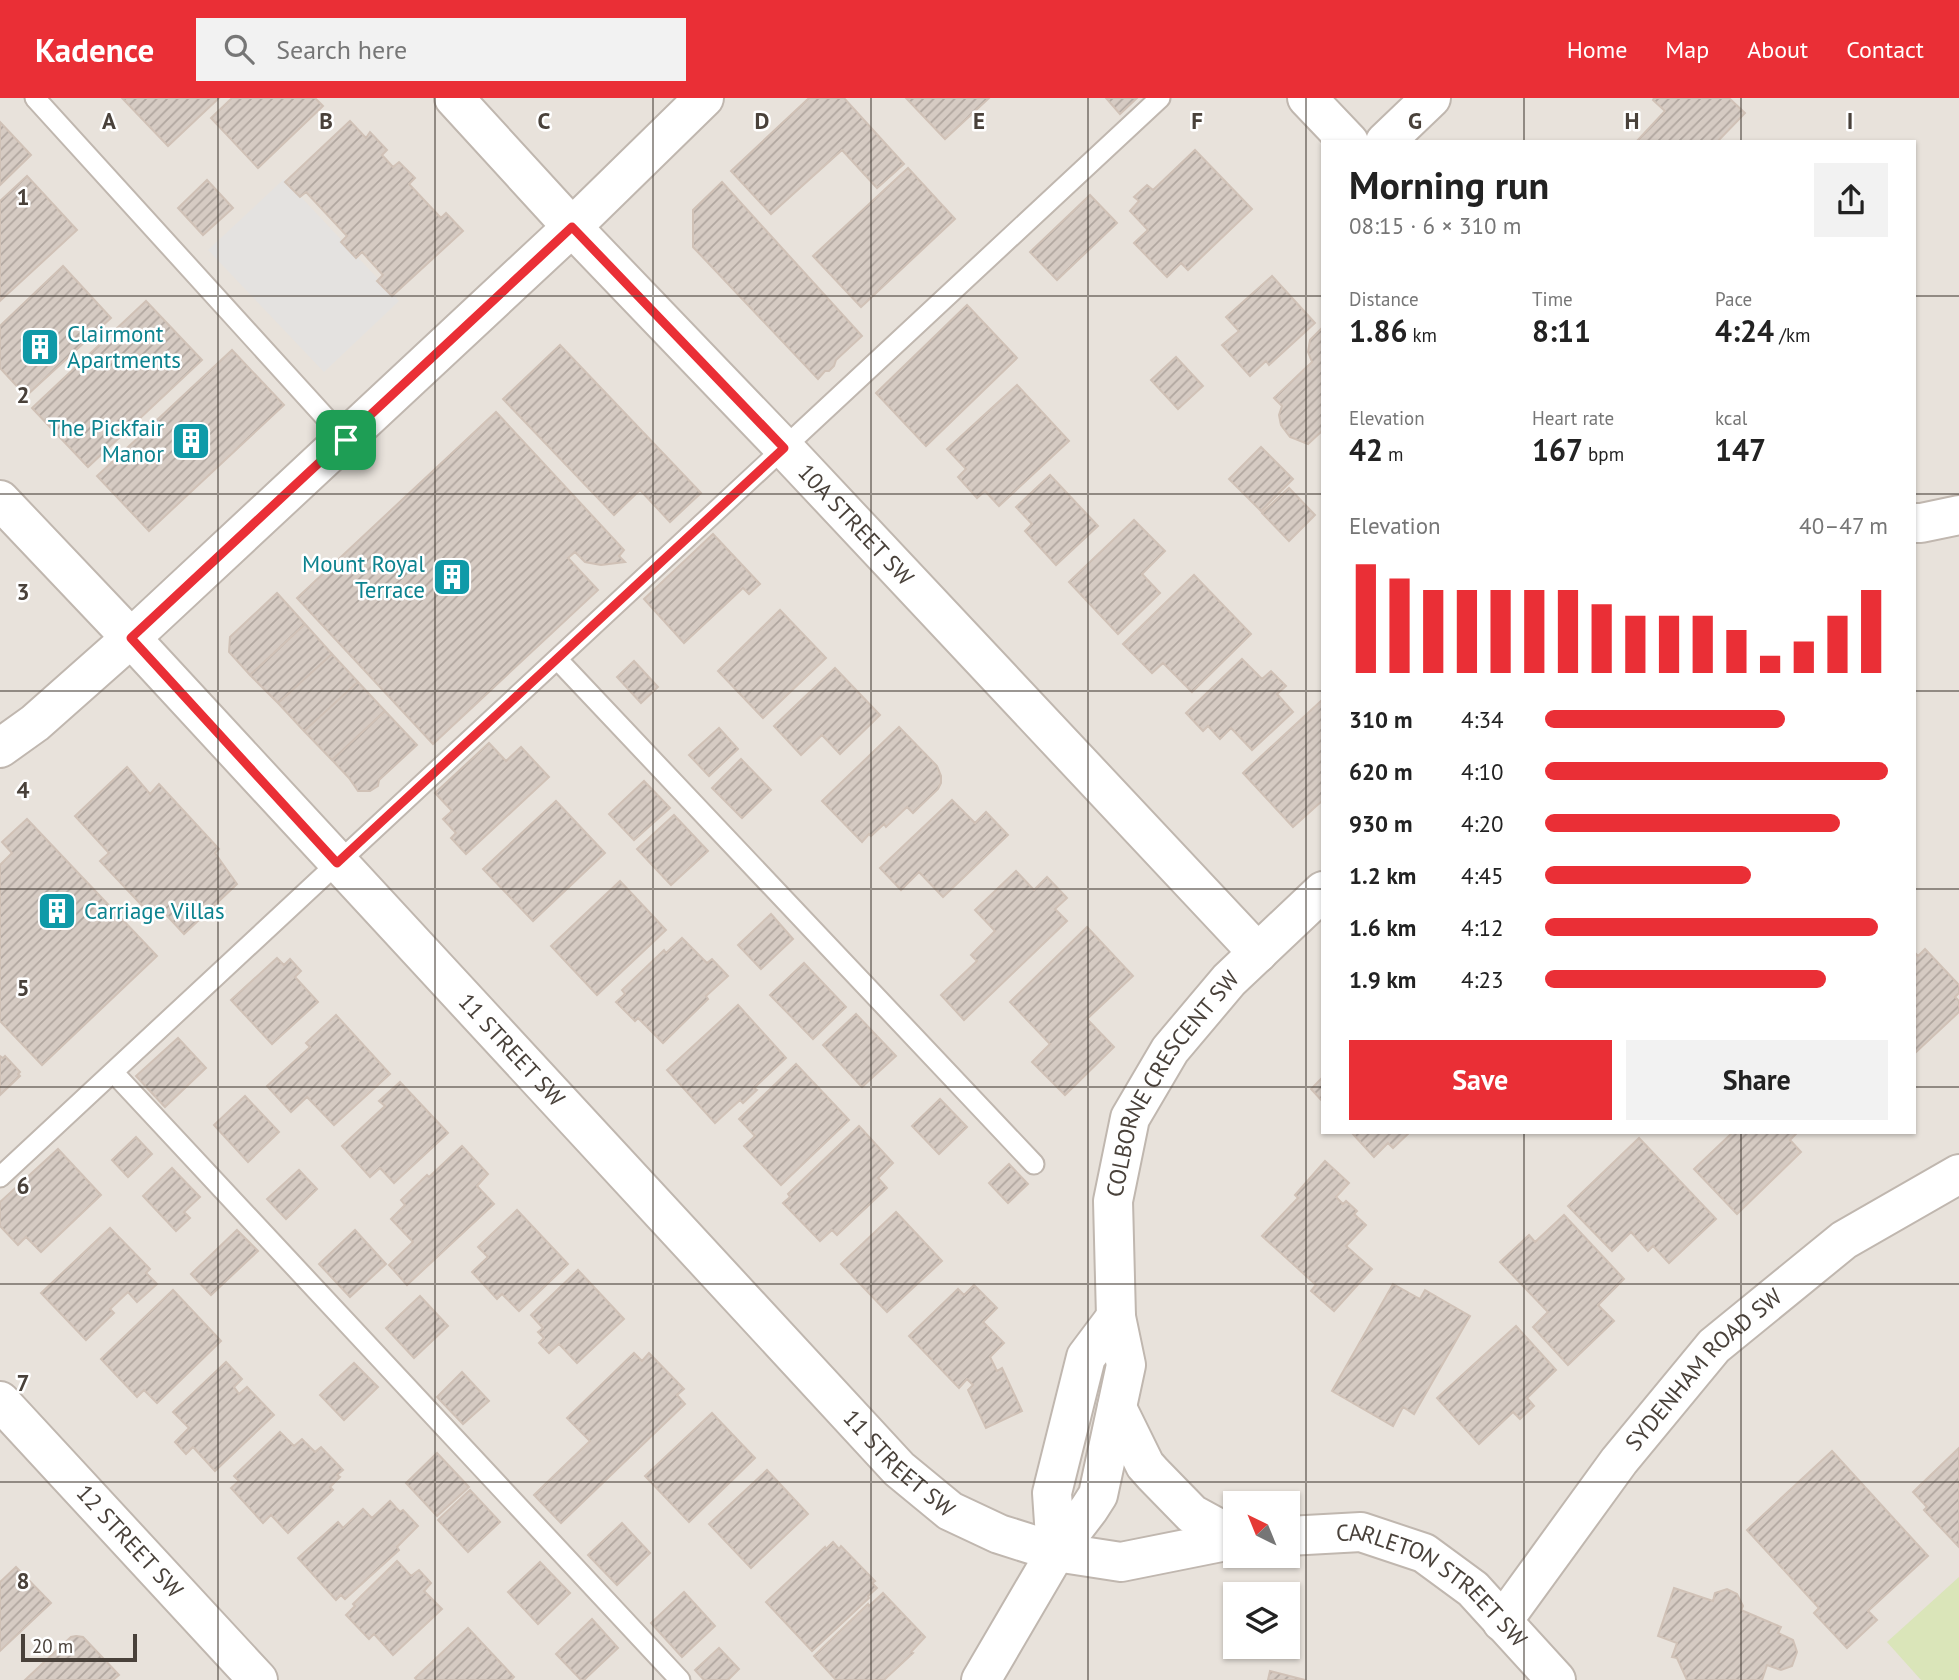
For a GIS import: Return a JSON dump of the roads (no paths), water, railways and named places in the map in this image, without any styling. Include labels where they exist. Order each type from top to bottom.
[{"type":"street","name":"10A STREET SW","points":[[454,98],[572,227],[784,448],[1258,953]]},
{"type":"street","points":[[0,748],[35,723],[131,638],[346,440],[704,98]]},
{"type":"street","points":[[1307,98],[1347,140]]},
{"type":"street","points":[[1387,140],[1430,98]]},
{"type":"street","name":"11 STREET SW","points":[[0,500],[131,638],[899,1469],[950,1511],[999,1534],[1056,1552]]},
{"type":"street","points":[[1916,523],[1959,515]]},
{"type":"street","name":"COLBORNE CRESCENT SW","points":[[981,1680],[1056,1552],[1098,1495],[1126,1365],[1115,1317],[1113,1201],[1130,1118],[1170,1050],[1228,981],[1321,893]]},
{"type":"street","name":"SYDENHAM ROAD SW","points":[[1503,1622],[1619,1461],[1714,1346],[1844,1240],[1959,1174]]},
{"type":"street","points":[[1115,1317],[1086,1357],[1052,1493],[1056,1552],[1121,1562],[1223,1541]]},
{"type":"street","name":"12 STREET SW","points":[[0,1401],[258,1680]]},
{"type":"street","points":[[1117,1408],[1145,1465],[1192,1514],[1223,1531]]},
{"type":"street","name":"CARLETON STREET SW","points":[[1300,1535],[1362,1532],[1424,1553],[1473,1589],[1556,1680]]},
{"type":"lane","points":[[35,98],[346,440]]},
{"type":"lane","points":[[0,1177],[1160,98]]},
{"type":"lane","points":[[557,659],[1034,1164]]},
{"type":"lane","points":[[113,1072],[680,1680]]},
{"type":"place","name":"Clairmont Apartments","points":[[40,347]]},
{"type":"place","name":"The Pickfair Manor","points":[[191,441]]},
{"type":"place","name":"Mount Royal Terrace","points":[[452,577]]},
{"type":"place","name":"Carriage Villas","points":[[57,911]]}]
